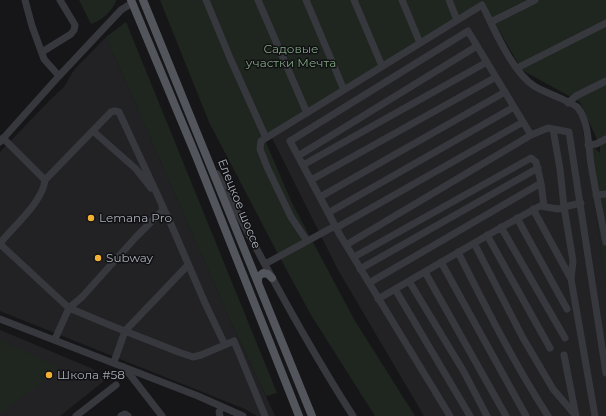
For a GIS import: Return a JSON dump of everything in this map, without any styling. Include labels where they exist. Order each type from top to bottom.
[{"type":"main road","name":"Елецкое шоссе","points":[[143,0],[312,416]]},
{"type":"main road","name":"Елецкое шоссе","points":[[132,1],[299,416]]},
{"type":"main road","points":[[258,283],[258,277],[263,273],[268,274],[272,278]]},
{"type":"street","points":[[25,0],[44,59],[59,76]]},
{"type":"street","points":[[42,52],[71,34],[74,30],[75,25],[60,0]]},
{"type":"street","points":[[206,0],[266,138]]},
{"type":"street","points":[[258,0],[307,113]]},
{"type":"street","points":[[306,0],[344,90]]},
{"type":"street","points":[[354,0],[382,66]]},
{"type":"street","points":[[402,0],[420,43]]},
{"type":"street","points":[[449,0],[457,20]]},
{"type":"street","points":[[491,22],[535,0]]},
{"type":"street","points":[[45,180],[2,140],[59,76],[121,10],[132,1]]},
{"type":"street","points":[[307,241],[292,217],[260,148],[261,141],[457,20],[482,2],[511,60],[526,80],[535,87],[577,107],[582,115],[586,126],[596,196],[606,242]]},
{"type":"street","points":[[517,68],[606,23]]},
{"type":"street","points":[[450,416],[346,245],[290,141],[468,31],[531,136]]},
{"type":"street","points":[[298,156],[477,46]]},
{"type":"street","points":[[303,165],[487,62]]},
{"type":"street","points":[[311,180],[496,77]]},
{"type":"street","points":[[568,103],[576,96],[606,81]]},
{"type":"street","points":[[320,197],[505,92]]},
{"type":"street","points":[[328,213],[514,107]]},
{"type":"street","points":[[225,345],[119,112],[111,112],[45,180],[44,187],[37,201],[2,241],[1,245],[69,308],[193,357],[201,355],[225,345],[232,341],[234,341],[264,416]]},
{"type":"street","points":[[265,264],[336,227],[523,122]]},
{"type":"street","points":[[346,245],[531,136],[548,128],[569,132],[606,373]]},
{"type":"street","points":[[553,129],[573,261],[571,279],[595,416]]},
{"type":"street","points":[[93,131],[136,169],[153,190],[164,209]]},
{"type":"street","points":[[588,146],[606,139]]},
{"type":"street","points":[[205,151],[272,278],[323,369],[353,416]]},
{"type":"street","points":[[354,258],[531,158],[536,162],[538,168],[544,206]]},
{"type":"street","points":[[360,269],[538,168]]},
{"type":"street","points":[[369,283],[541,183]]},
{"type":"street","points":[[596,196],[606,194]]},
{"type":"street","points":[[378,299],[533,209],[544,206],[558,209],[581,203]]},
{"type":"street","points":[[55,339],[69,308],[82,297],[131,242],[164,209]]},
{"type":"street","points":[[533,209],[571,279]]},
{"type":"street","points":[[517,218],[567,309]]},
{"type":"street","points":[[501,227],[565,338]]},
{"type":"street","points":[[487,235],[550,348]]},
{"type":"street","points":[[474,243],[523,338],[553,389],[576,416]]},
{"type":"street","points":[[458,252],[527,383],[548,416]]},
{"type":"street","points":[[441,262],[526,416]]},
{"type":"street","points":[[114,362],[125,331],[188,264]]},
{"type":"street","points":[[425,272],[506,416]]},
{"type":"street","points":[[409,281],[460,365],[487,416]]},
{"type":"street","points":[[395,289],[470,416]]},
{"type":"street","points":[[0,319],[114,362],[244,416]]},
{"type":"street","points":[[564,355],[576,416]]},
{"type":"street","points":[[123,366],[158,415]]},
{"type":"street","points":[[76,416],[116,385]]},
{"type":"street","points":[[220,416],[219,412],[222,407]]},
{"type":"street","points":[[121,416],[125,414],[128,416]]},
{"type":"shaded area","points":[[479,8],[504,53],[532,87],[576,110],[581,119],[584,148],[589,163],[606,285],[606,416],[424,416],[337,268],[272,138]]},
{"type":"shaded area","points":[[106,37],[232,324],[275,416],[257,416],[245,409],[0,311],[0,152],[64,87],[74,70]]},
{"type":"shaded area","name":"Школа #58","points":[[0,330],[93,369],[104,381],[60,416],[0,416]]},
{"type":"green space","points":[[79,0],[116,1],[112,9],[106,15],[91,24]]},
{"type":"green space","name":"Садовые участки Мечта","points":[[160,0],[606,0],[606,285],[589,163],[584,148],[584,138],[600,153],[600,146],[580,102],[522,70],[483,3],[264,138],[292,203],[355,321],[415,416],[375,416],[311,315],[209,122]]},
{"type":"green space","points":[[126,22],[277,393],[266,396],[232,324],[106,37]]},
{"type":"green space","points":[[0,340],[59,368],[0,414]]},
{"type":"place","name":"Lemana Pro","points":[[91,218]]},
{"type":"place","name":"Subway","points":[[98,258]]},
{"type":"place","name":"Школа #58","points":[[49,375]]}]
